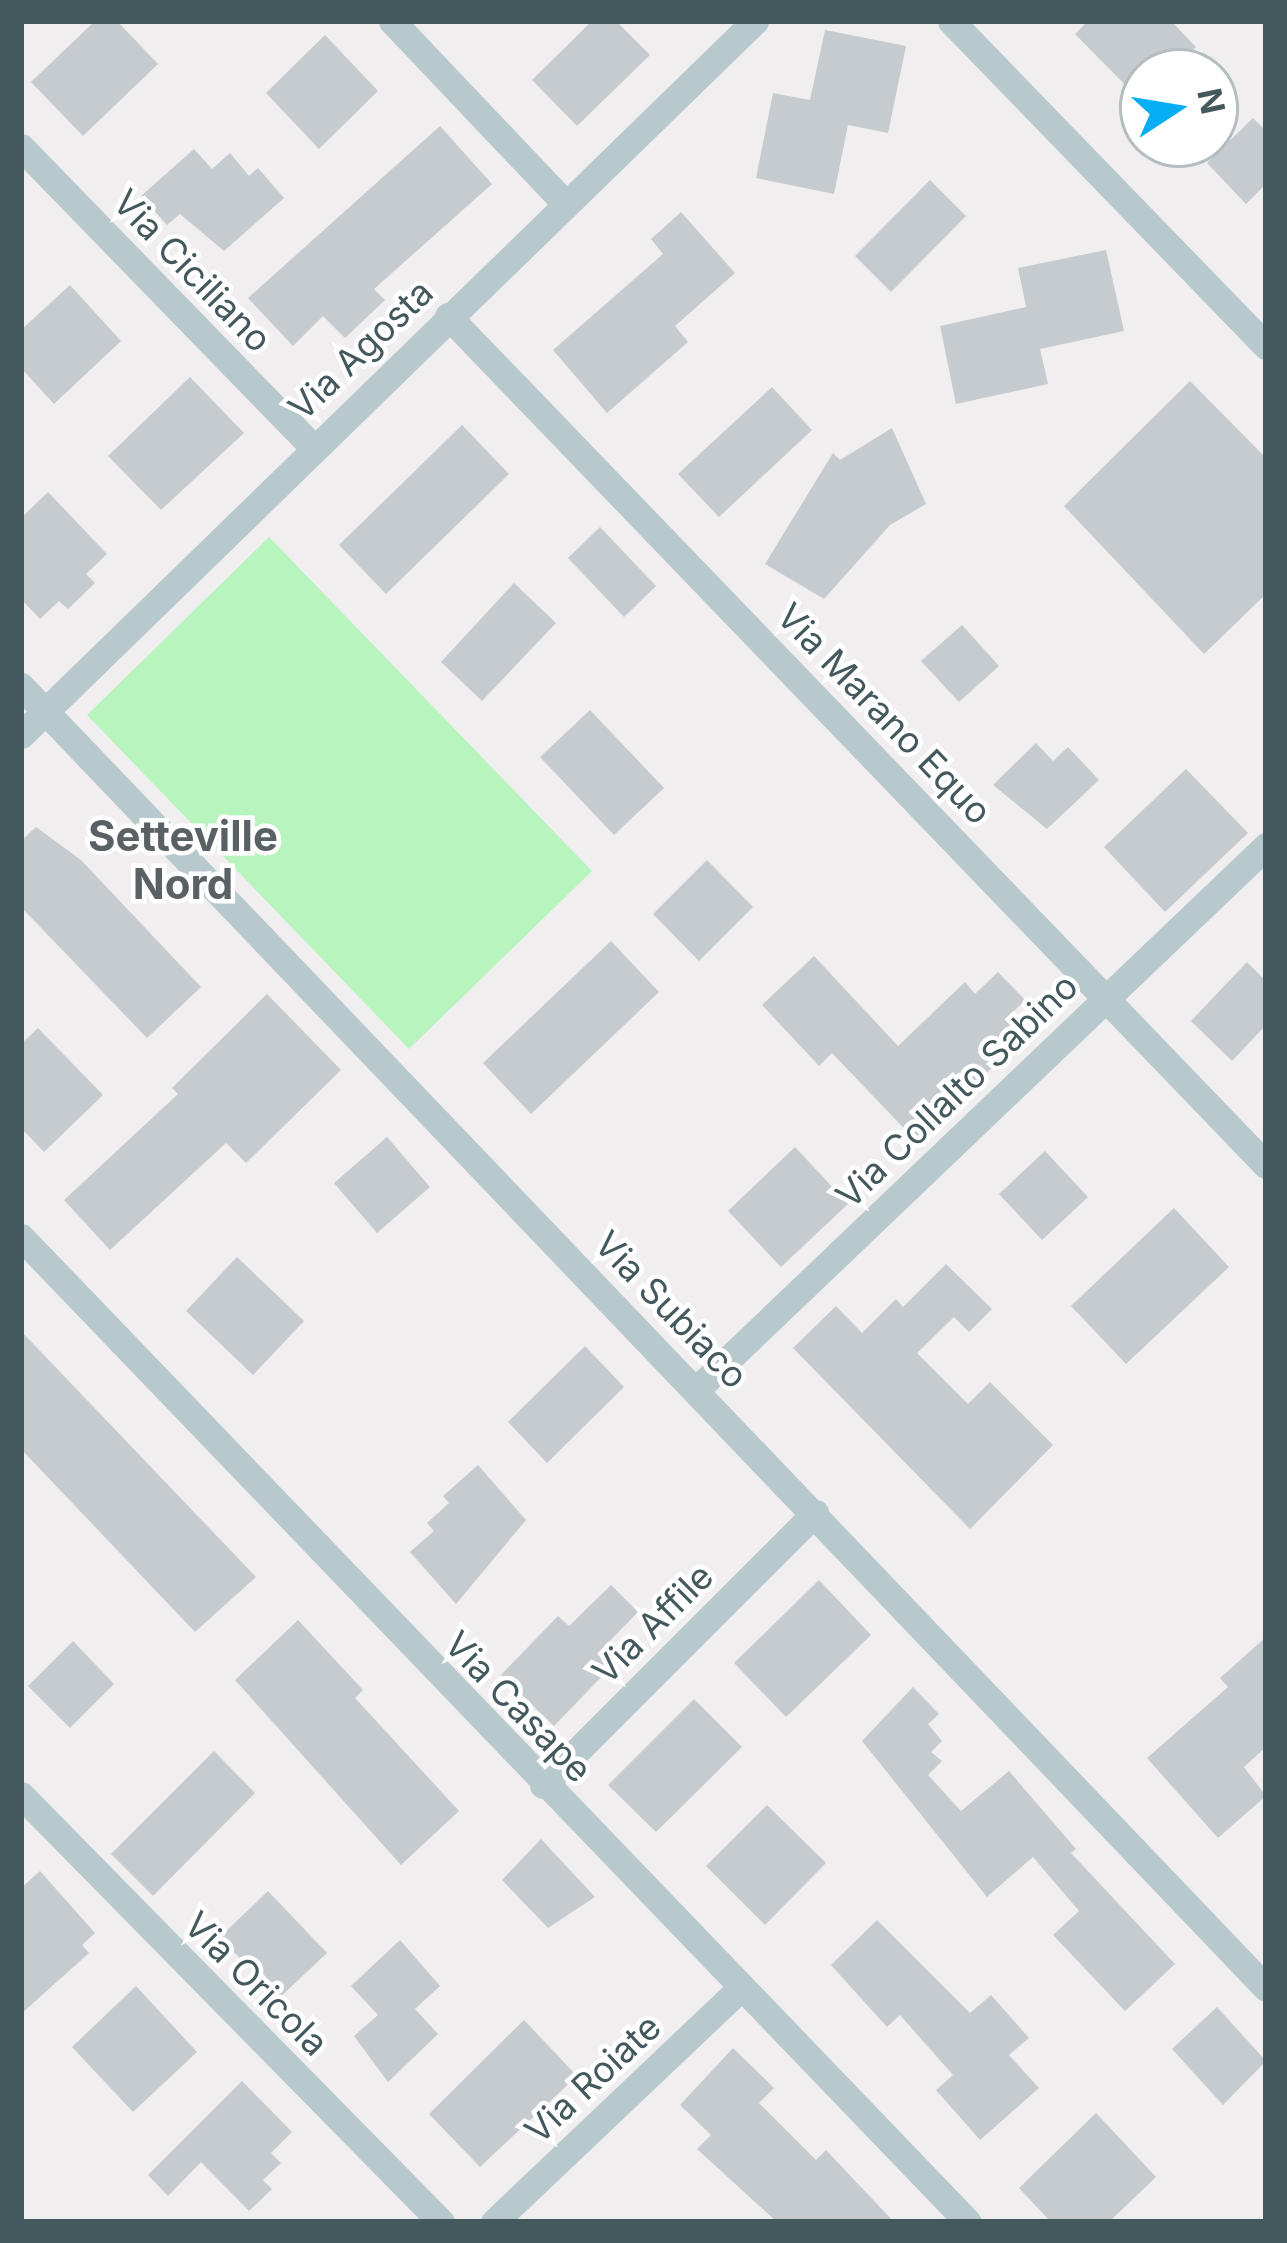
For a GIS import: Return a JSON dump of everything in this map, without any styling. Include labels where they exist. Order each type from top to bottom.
[{"type":"street","points":[[392,21],[565,203]]},
{"type":"street","name":"Via Agosta","points":[[21,735],[312,446],[755,21]]},
{"type":"street","points":[[951,21],[1266,346]]},
{"type":"street","name":"Via Ciciliano","points":[[21,147],[312,446]]},
{"type":"street","name":"Via Marano Equo","points":[[448,316],[1266,1165]]},
{"type":"street","name":"Via Subiaco","points":[[21,686],[1266,1988]]},
{"type":"street","name":"Via Collalto Sabino","points":[[697,1389],[1266,846]]},
{"type":"street","name":"Via Casape","points":[[21,1237],[968,2222]]},
{"type":"street","name":"Via Affile","points":[[543,1785],[815,1513]]},
{"type":"street","name":"Via Oricola","points":[[21,1795],[440,2222]]},
{"type":"street","name":"Via Roiate","points":[[494,2222],[741,1988]]},
{"type":"green space","points":[[269,537],[592,871],[409,1049],[87,715]]},
{"type":"building","points":[[95,21],[117,21],[158,64],[83,136],[31,82]]},
{"type":"building","points":[[592,21],[616,21],[650,55],[577,126],[532,80]]},
{"type":"building","points":[[1088,21],[1171,21],[1196,47],[1119,48],[1119,79],[1075,34]]},
{"type":"building","points":[[825,30],[906,46],[888,133],[848,125],[834,194],[756,178],[773,93],[810,100]]},
{"type":"building","points":[[325,35],[378,91],[319,149],[266,93]]},
{"type":"building","points":[[1253,118],[1266,131],[1266,184],[1246,204],[1212,168],[1239,168],[1239,132]]},
{"type":"building","points":[[440,126],[492,184],[374,289],[385,300],[345,338],[323,316],[293,346],[248,298]]},
{"type":"building","points":[[194,149],[212,169],[230,153],[249,176],[258,168],[284,198],[224,251],[180,214],[167,225],[141,196]]},
{"type":"building","points":[[930,180],[966,216],[891,292],[855,256]]},
{"type":"building","points":[[681,212],[735,273],[675,326],[688,342],[607,413],[553,350],[663,254],[651,239]]},
{"type":"building","points":[[1106,250],[1124,331],[1040,349],[1048,384],[956,404],[940,326],[1026,307],[1018,268]]},
{"type":"building","points":[[70,285],[121,341],[54,404],[21,368],[21,330]]},
{"type":"building","points":[[190,377],[244,433],[161,510],[108,456]]},
{"type":"building","points":[[1190,381],[1266,458],[1266,594],[1204,654],[1064,506]]},
{"type":"building","points":[[772,387],[812,430],[719,517],[678,474]]},
{"type":"building","points":[[462,425],[509,474],[386,594],[339,545]]},
{"type":"building","points":[[892,428],[926,504],[890,525],[824,599],[765,564],[833,453],[840,460]]},
{"type":"building","points":[[48,492],[107,554],[86,574],[95,583],[68,609],[59,601],[40,619],[21,599],[21,518]]},
{"type":"building","points":[[600,527],[656,586],[624,617],[568,558]]},
{"type":"building","points":[[514,583],[556,623],[482,701],[441,662]]},
{"type":"building","points":[[962,625],[999,666],[959,702],[921,661]]},
{"type":"building","points":[[590,710],[664,788],[614,835],[540,757]]},
{"type":"building","points":[[1036,743],[1053,761],[1068,747],[1099,780],[1047,829],[993,785]]},
{"type":"building","points":[[1186,769],[1248,833],[1165,912],[1104,847]]},
{"type":"building","points":[[36,827],[81,860],[201,987],[147,1038],[21,907],[21,841]]},
{"type":"building","points":[[707,860],[753,907],[699,961],[653,914]]},
{"type":"building","points":[[611,941],[659,992],[531,1114],[483,1063]]},
{"type":"building","points":[[814,956],[898,1046],[965,982],[975,994],[998,972],[1025,1000],[1005,1020],[1022,1038],[917,1142],[832,1053],[819,1066],[762,1005]]},
{"type":"building","points":[[1247,962],[1266,981],[1266,1025],[1232,1061],[1191,1021]]},
{"type":"building","points":[[267,994],[341,1070],[246,1163],[226,1143],[110,1250],[64,1200],[178,1094],[172,1088]]},
{"type":"building","points":[[38,1028],[103,1095],[44,1152],[21,1128],[21,1044]]},
{"type":"building","points":[[387,1137],[430,1187],[377,1233],[334,1183]]},
{"type":"building","points":[[795,1147],[848,1204],[781,1267],[728,1211]]},
{"type":"building","points":[[1045,1151],[1088,1197],[1042,1240],[999,1194]]},
{"type":"building","points":[[1174,1208],[1229,1267],[1126,1364],[1071,1306]]},
{"type":"building","points":[[237,1257],[304,1321],[253,1375],[186,1311]]},
{"type":"building","points":[[946,1264],[992,1309],[969,1332],[954,1317],[917,1353],[968,1404],[990,1382],[1053,1445],[970,1529],[793,1348],[836,1306],[862,1333],[896,1299],[903,1307]]},
{"type":"building","points":[[21,1331],[256,1577],[195,1632],[21,1449]]},
{"type":"building","points":[[585,1346],[624,1387],[547,1463],[508,1422]]},
{"type":"building","points":[[478,1465],[526,1520],[456,1604],[410,1552],[434,1531],[427,1523],[449,1503],[443,1496]]},
{"type":"building","points":[[819,1580],[871,1635],[786,1717],[734,1663]]},
{"type":"building","points":[[611,1585],[638,1612],[597,1654],[611,1667],[554,1726],[501,1675],[558,1616],[569,1626]]},
{"type":"building","points":[[298,1620],[363,1690],[355,1698],[459,1811],[401,1865],[235,1680]]},
{"type":"building","points":[[1266,1637],[1266,1747],[1244,1767],[1266,1796],[1218,1838],[1147,1758],[1228,1687],[1220,1678]]},
{"type":"building","points":[[73,1641],[114,1684],[70,1728],[28,1686]]},
{"type":"building","points":[[913,1687],[939,1714],[928,1724],[942,1741],[931,1752],[942,1761],[928,1775],[961,1811],[1009,1771],[1076,1849],[1071,1853],[1175,1964],[1125,2011],[1053,1935],[1079,1911],[1033,1857],[987,1897],[862,1741]]},
{"type":"building","points":[[694,1699],[742,1747],[656,1832],[608,1785]]},
{"type":"building","points":[[214,1751],[255,1793],[153,1896],[111,1854]]},
{"type":"building","points":[[767,1805],[826,1863],[765,1925],[706,1866]]},
{"type":"building","points":[[541,1839],[595,1897],[548,1928],[502,1880]]},
{"type":"building","points":[[40,1871],[95,1933],[82,1945],[89,1953],[21,2014],[21,1888]]},
{"type":"building","points":[[268,1891],[327,1953],[278,1999],[220,1937]]},
{"type":"building","points":[[877,1920],[970,2013],[991,1995],[1029,2038],[1009,2055],[1039,2088],[980,2140],[936,2090],[953,2075],[900,2015],[887,2027],[831,1965]]},
{"type":"building","points":[[400,1940],[440,1986],[415,2009],[438,2034],[388,2082],[354,2036],[378,2015],[351,1986]]},
{"type":"building","points":[[136,1986],[197,2052],[133,2112],[72,2047]]},
{"type":"building","points":[[1217,2007],[1266,2061],[1223,2105],[1172,2049]]},
{"type":"building","points":[[524,2020],[577,2076],[480,2167],[429,2114]]},
{"type":"building","points":[[733,2048],[774,2088],[759,2103],[816,2160],[826,2150],[894,2222],[777,2222],[697,2149],[711,2135],[680,2105]]},
{"type":"building","points":[[242,2081],[292,2132],[271,2153],[281,2163],[263,2180],[272,2189],[249,2211],[201,2162],[168,2196],[148,2175]]},
{"type":"building","points":[[1096,2113],[1156,2177],[1109,2222],[1051,2222],[1019,2188]]},
{"type":"district","name":"Setteville Nord","points":[[183,860]]}]
